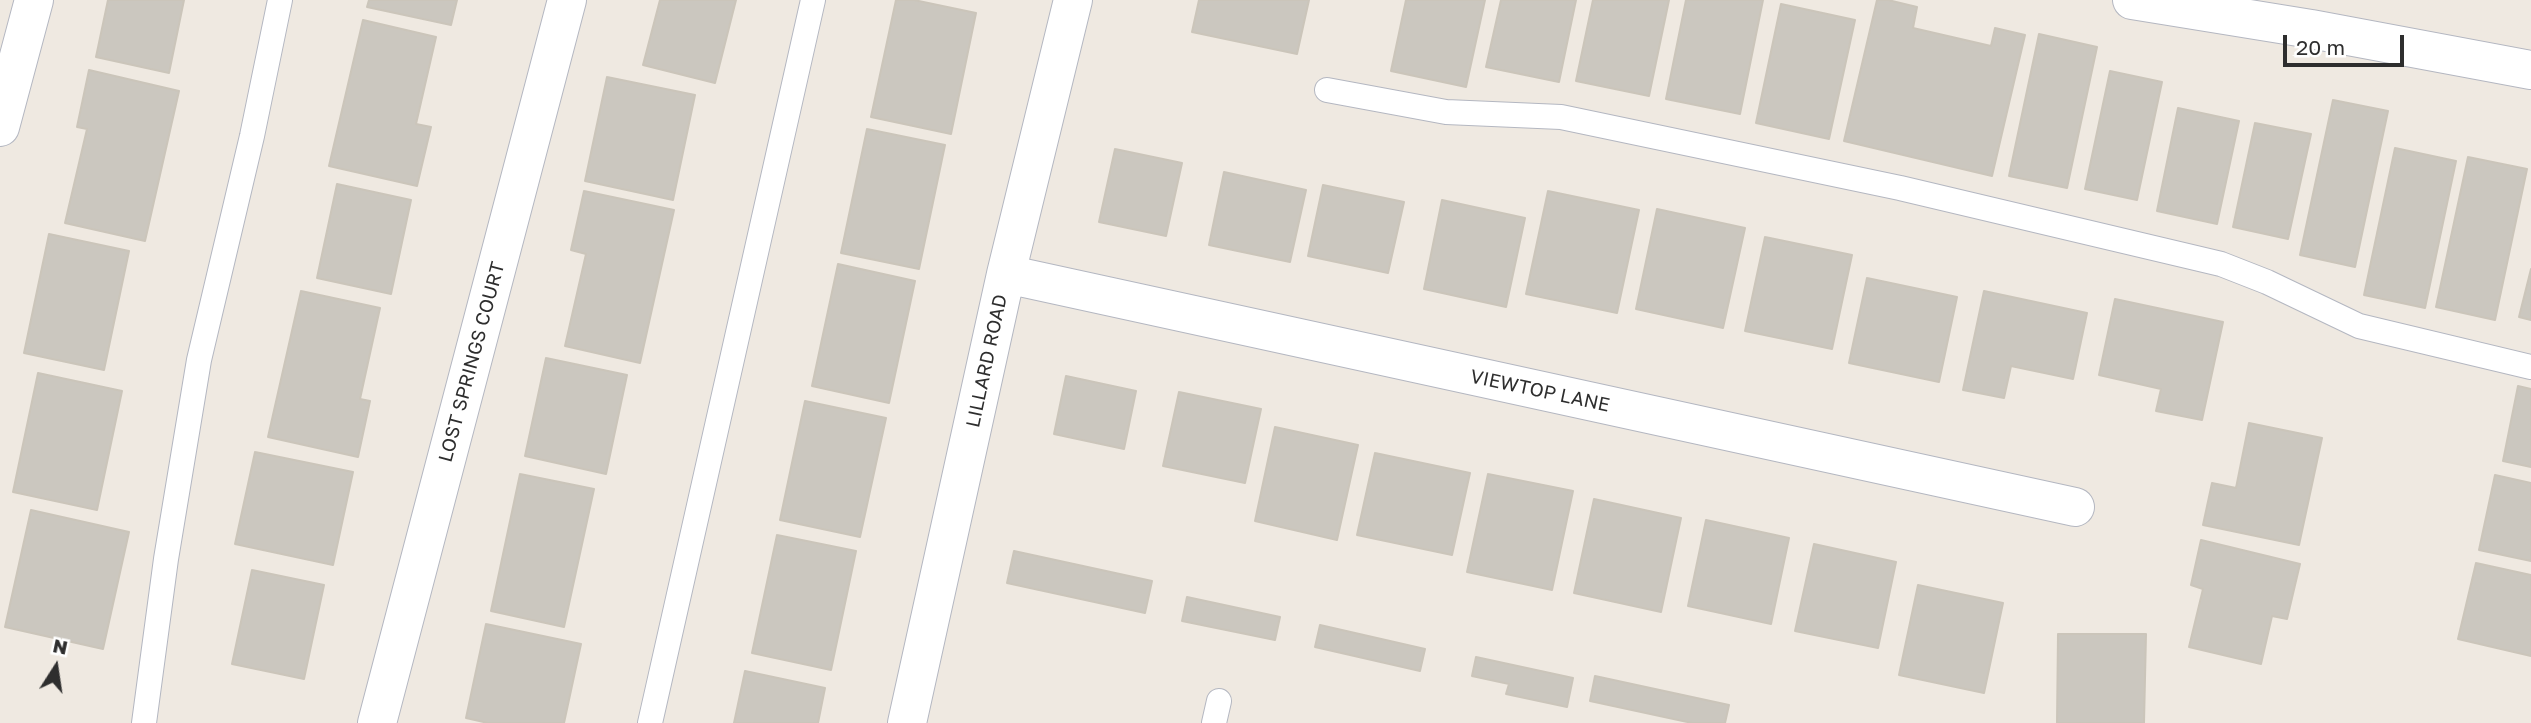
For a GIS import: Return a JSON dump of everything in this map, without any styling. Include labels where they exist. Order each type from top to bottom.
[{"type":"street","points":[[0,127],[34,0]]},
{"type":"street","name":"LOST SPRINGS COURT","points":[[377,723],[567,0]]},
{"type":"street","name":"LILLARD ROAD","points":[[907,723],[1006,274],[1073,0]]},
{"type":"street","points":[[2132,0],[2313,15],[2531,69]]},
{"type":"street","name":"VIEWTOP LANE","points":[[1006,274],[2075,508]]},
{"type":"lane","points":[[144,723],[166,559],[199,360],[252,136],[280,0]]},
{"type":"lane","points":[[650,723],[813,0]]},
{"type":"lane","points":[[1328,90],[1446,112],[1561,117],[1927,195],[2221,264],[2267,282],[2359,326],[2531,366]]},
{"type":"building","points":[[108,0],[184,0],[169,73],[96,57]]},
{"type":"building","points":[[369,0],[457,0],[451,25],[367,7]]},
{"type":"building","points":[[660,0],[736,0],[715,83],[643,65]]},
{"type":"building","points":[[896,0],[914,0],[976,13],[951,134],[871,117]]},
{"type":"building","points":[[1199,0],[1309,0],[1297,54],[1192,32]]},
{"type":"building","points":[[1406,0],[1485,0],[1466,87],[1391,71]]},
{"type":"building","points":[[1501,0],[1576,0],[1559,82],[1486,67]]},
{"type":"building","points":[[1593,0],[1669,0],[1649,96],[1576,81]]},
{"type":"building","points":[[1686,0],[1763,0],[1740,114],[1666,99]]},
{"type":"building","points":[[1877,0],[1917,7],[1913,28],[1991,46],[1995,28],[2025,35],[1992,176],[1844,141]]},
{"type":"building","points":[[1781,4],[1855,20],[1829,139],[1756,123]]},
{"type":"building","points":[[363,20],[436,37],[416,124],[431,127],[417,186],[329,166]]},
{"type":"building","points":[[2039,34],[2097,47],[2067,188],[2009,176]]},
{"type":"building","points":[[89,70],[179,91],[145,241],[65,223],[87,129],[77,127]]},
{"type":"building","points":[[2110,71],[2162,82],[2137,200],[2085,189]]},
{"type":"building","points":[[607,77],[695,95],[673,200],[585,181]]},
{"type":"building","points":[[2333,100],[2388,111],[2355,267],[2300,255]]},
{"type":"building","points":[[2178,108],[2239,121],[2217,224],[2157,211]]},
{"type":"building","points":[[2255,123],[2311,134],[2288,239],[2233,227]]},
{"type":"building","points":[[867,129],[945,145],[919,269],[841,253]]},
{"type":"building","points":[[2395,148],[2456,161],[2425,308],[2364,295]]},
{"type":"building","points":[[1115,149],[1182,163],[1166,236],[1099,222]]},
{"type":"building","points":[[2468,157],[2527,169],[2495,320],[2436,307]]},
{"type":"building","points":[[1224,172],[1306,190],[1290,262],[1209,245]]},
{"type":"building","points":[[337,184],[411,200],[391,294],[317,278]]},
{"type":"building","points":[[1323,185],[1404,202],[1388,273],[1308,256]]},
{"type":"building","points":[[584,191],[674,210],[640,363],[565,346],[586,254],[571,250]]},
{"type":"building","points":[[1548,191],[1639,210],[1617,313],[1526,294]]},
{"type":"building","points":[[1442,200],[1525,218],[1506,307],[1424,289]]},
{"type":"building","points":[[1657,209],[1745,228],[1723,328],[1636,309]]},
{"type":"building","points":[[49,234],[129,251],[104,370],[24,353]]},
{"type":"building","points":[[1765,237],[1852,255],[1832,349],[1745,331]]},
{"type":"building","points":[[838,264],[915,281],[889,403],[812,386]]},
{"type":"building","points":[[2531,269],[2531,320],[2519,317]]},
{"type":"building","points":[[1867,278],[1957,297],[1939,382],[1849,363]]},
{"type":"building","points":[[301,291],[380,308],[360,399],[370,401],[358,457],[268,437]]},
{"type":"building","points":[[1984,291],[2087,313],[2073,379],[2011,366],[2004,398],[1963,390]]},
{"type":"building","points":[[2115,299],[2223,322],[2202,420],[2156,411],[2161,389],[2099,375]]},
{"type":"building","points":[[546,358],[627,375],[606,474],[525,456]]},
{"type":"building","points":[[38,373],[122,391],[97,510],[13,492]]},
{"type":"building","points":[[1066,376],[1136,391],[1124,449],[1054,434]]},
{"type":"building","points":[[2518,386],[2531,389],[2531,467],[2503,461]]},
{"type":"building","points":[[1179,392],[1261,409],[1245,483],[1163,466]]},
{"type":"building","points":[[805,401],[886,418],[860,537],[780,520]]},
{"type":"building","points":[[2249,423],[2322,438],[2299,545],[2203,525],[2212,483],[2236,488]]},
{"type":"building","points":[[1275,427],[1358,445],[1337,540],[1255,521]]},
{"type":"building","points":[[255,452],[353,472],[333,565],[235,544]]},
{"type":"building","points":[[1375,453],[1470,473],[1452,555],[1357,535]]},
{"type":"building","points":[[520,474],[594,489],[564,627],[491,611]]},
{"type":"building","points":[[1488,474],[1573,491],[1552,590],[1467,572]]},
{"type":"building","points":[[2495,475],[2531,483],[2531,561],[2479,550]]},
{"type":"building","points":[[1594,499],[1681,518],[1661,612],[1574,593]]},
{"type":"building","points":[[31,510],[129,532],[103,649],[5,627]]},
{"type":"building","points":[[1706,520],[1789,538],[1771,624],[1688,606]]},
{"type":"building","points":[[777,535],[856,551],[831,670],[752,653]]},
{"type":"building","points":[[2201,540],[2300,564],[2287,619],[2272,616],[2261,664],[2189,647],[2203,589],[2191,585]]},
{"type":"building","points":[[1814,544],[1896,562],[1878,648],[1795,631]]},
{"type":"building","points":[[1014,551],[1152,581],[1145,613],[1007,583]]},
{"type":"building","points":[[2476,563],[2531,575],[2531,656],[2458,639]]},
{"type":"building","points":[[252,570],[324,585],[304,679],[232,664]]},
{"type":"building","points":[[1918,585],[2003,603],[1984,693],[1899,675]]},
{"type":"building","points":[[1187,597],[1280,617],[1275,640],[1182,621]]},
{"type":"building","points":[[486,624],[581,644],[564,723],[488,723],[466,718]]},
{"type":"building","points":[[1320,625],[1425,649],[1420,671],[1315,647]]},
{"type":"building","points":[[2058,634],[2146,634],[2144,723],[2057,723]]},
{"type":"building","points":[[1476,657],[1573,678],[1567,707],[1506,694],[1509,684],[1472,676]]},
{"type":"building","points":[[745,671],[825,688],[818,723],[734,723]]},
{"type":"building","points":[[1595,676],[1729,705],[1725,723],[1692,723],[1590,701]]}]
